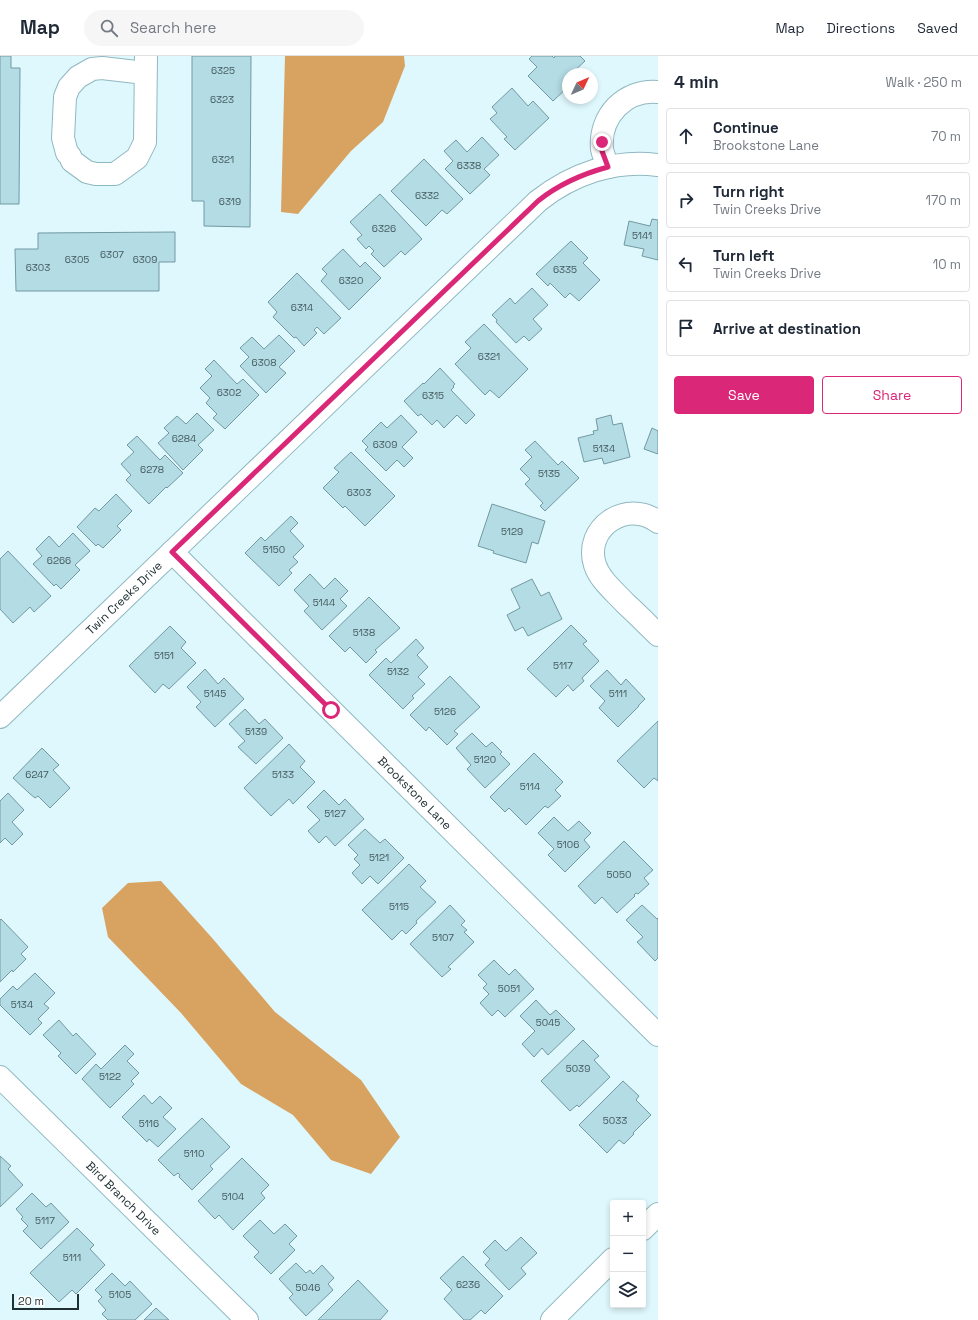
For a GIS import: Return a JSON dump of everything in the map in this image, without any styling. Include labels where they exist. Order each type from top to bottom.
[{"type":"street","points":[[145,65],[145,142],[137,158],[115,174],[96,174],[87,172],[72,161],[67,153],[62,138],[64,96],[75,80],[92,69],[145,65]]},
{"type":"street","points":[[608,167],[602,151],[602,142],[604,128],[610,115],[621,102],[632,96],[653,92]]},
{"type":"street","name":"Twin Creeks Drive","points":[[0,717],[547,193],[586,173],[608,167],[655,165]]},
{"type":"street","points":[[658,522],[645,514],[634,513],[614,518],[604,525],[598,534],[594,543],[593,553],[594,564],[605,582],[658,635]]},
{"type":"street","name":"Brookstone Lane","points":[[172,552],[658,1035]]},
{"type":"street","name":"Bird Branch Drive","points":[[0,1077],[247,1320]]},
{"type":"street","points":[[646,1226],[658,1214]]},
{"type":"street","points":[[552,1320],[610,1262]]},
{"type":"shaded area","points":[[285,56],[404,56],[405,66],[383,122],[351,151],[298,214],[281,212]]},
{"type":"shaded area","points":[[161,881],[275,1012],[361,1080],[400,1137],[371,1174],[331,1160],[293,1115],[241,1084],[181,1013],[108,937],[102,908],[128,883]]},
{"type":"building","points":[[0,56],[11,56],[11,68],[20,68],[19,204],[0,204]]},
{"type":"building","points":[[192,56],[251,56],[250,227],[204,226],[204,201],[192,201]]},
{"type":"building","points":[[532,56],[552,56],[554,58],[555,56],[580,56],[585,61],[577,68],[562,68],[562,93],[553,101],[528,76],[537,67],[529,59]]},
{"type":"building","points":[[512,88],[528,106],[533,101],[549,118],[515,150],[504,139],[507,137],[490,119],[497,113],[492,107]]},
{"type":"building","points":[[482,137],[499,155],[484,169],[490,175],[470,194],[445,169],[453,161],[444,151],[456,140],[467,152]]},
{"type":"building","points":[[424,159],[463,199],[447,214],[442,210],[426,226],[391,191]]},
{"type":"building","points":[[380,194],[422,239],[405,255],[401,251],[384,267],[371,254],[374,251],[369,246],[366,249],[357,239],[362,235],[350,222]]},
{"type":"building","points":[[652,219],[658,220],[658,260],[642,256],[644,249],[624,245],[629,221],[650,226]]},
{"type":"building","points":[[175,232],[175,262],[159,262],[159,291],[16,291],[15,249],[38,249],[38,233]]},
{"type":"building","points":[[571,241],[588,258],[583,263],[600,280],[579,301],[570,293],[565,298],[550,283],[548,286],[536,274]]},
{"type":"building","points":[[343,249],[360,267],[365,262],[381,278],[349,310],[321,281],[327,274],[322,269]]},
{"type":"building","points":[[297,273],[341,318],[324,334],[317,327],[314,330],[317,333],[304,346],[273,317],[277,312],[268,302]]},
{"type":"building","points":[[532,288],[548,305],[533,319],[542,329],[529,341],[524,336],[516,343],[496,322],[497,320],[492,315],[510,298],[515,304]]},
{"type":"building","points":[[484,324],[528,369],[499,398],[490,390],[485,395],[455,364],[471,348],[465,342]]},
{"type":"building","points":[[279,335],[295,351],[279,367],[286,373],[266,393],[240,366],[249,357],[240,348],[252,337],[264,349]]},
{"type":"building","points":[[214,360],[237,384],[243,379],[259,395],[225,429],[213,418],[217,414],[206,403],[210,398],[200,388],[212,376],[205,369]]},
{"type":"building","points":[[440,368],[455,384],[451,390],[475,415],[466,424],[457,415],[444,428],[437,420],[432,425],[421,414],[418,416],[404,401]]},
{"type":"building","points":[[197,413],[214,430],[198,445],[203,450],[183,470],[158,443],[169,433],[164,428],[177,416],[186,424]]},
{"type":"building","points":[[401,415],[417,432],[402,447],[413,458],[404,467],[397,460],[386,471],[365,450],[368,447],[362,441],[381,422],[387,428]]},
{"type":"building","points":[[611,415],[613,425],[622,423],[630,457],[604,464],[602,458],[584,462],[578,438],[594,434],[593,431],[598,430],[596,419]]},
{"type":"building","points":[[652,428],[658,431],[658,454],[644,449]]},
{"type":"building","points":[[137,436],[160,460],[165,455],[183,473],[149,504],[126,480],[131,475],[121,464],[134,452],[127,445]]},
{"type":"building","points":[[535,441],[558,465],[562,461],[579,478],[545,511],[540,506],[543,503],[525,484],[530,479],[520,469],[532,457],[525,450]]},
{"type":"building","points":[[351,452],[395,496],[365,526],[345,506],[343,508],[323,488],[339,472],[334,468]]},
{"type":"building","points":[[116,494],[132,511],[117,526],[121,530],[103,548],[98,544],[96,546],[77,527],[95,508],[99,511]]},
{"type":"building","points":[[492,504],[545,521],[538,544],[532,542],[526,563],[493,553],[494,551],[478,546]]},
{"type":"building","points":[[291,516],[298,523],[290,531],[304,546],[293,557],[298,562],[289,570],[292,573],[279,586],[245,553],[261,537],[265,541]]},
{"type":"building","points":[[73,533],[90,551],[75,565],[80,570],[61,589],[56,584],[54,586],[33,564],[42,556],[36,549],[49,536],[59,547]]},
{"type":"building","points":[[8,551],[51,596],[34,612],[30,607],[13,623],[0,609],[0,559]]},
{"type":"building","points":[[310,574],[324,589],[335,578],[348,591],[340,599],[347,606],[322,630],[304,611],[309,606],[294,590]]},
{"type":"building","points":[[532,579],[541,596],[549,592],[562,619],[528,636],[523,627],[515,631],[507,615],[520,608],[511,589]]},
{"type":"building","points":[[369,597],[400,628],[375,650],[377,652],[366,663],[350,647],[345,652],[329,636]]},
{"type":"building","points":[[571,625],[587,641],[583,644],[599,661],[582,678],[584,681],[573,691],[568,685],[556,697],[527,669]]},
{"type":"building","points":[[170,626],[186,642],[181,648],[196,663],[169,689],[163,684],[155,693],[129,666]]},
{"type":"building","points":[[416,639],[424,648],[417,655],[428,667],[418,677],[425,684],[412,696],[414,698],[403,709],[369,675],[386,658],[391,663]]},
{"type":"building","points":[[205,669],[218,684],[224,678],[244,699],[215,727],[196,707],[201,702],[187,687]]},
{"type":"building","points":[[607,670],[621,685],[626,679],[645,699],[618,727],[599,708],[605,701],[590,686]]},
{"type":"building","points":[[450,676],[480,707],[454,731],[458,734],[447,745],[429,727],[426,731],[410,715]]},
{"type":"building","points":[[245,709],[259,724],[265,719],[283,738],[256,764],[238,747],[245,741],[229,724]]},
{"type":"building","points":[[658,721],[658,781],[654,778],[644,788],[617,761]]},
{"type":"building","points":[[472,733],[486,747],[492,742],[502,752],[500,754],[510,764],[485,788],[467,769],[471,765],[456,748]]},
{"type":"building","points":[[289,744],[305,761],[300,767],[315,782],[293,804],[289,799],[271,816],[244,788]]},
{"type":"building","points":[[42,748],[59,765],[53,770],[70,788],[50,808],[38,796],[35,798],[13,778]]},
{"type":"building","points":[[534,753],[563,782],[555,790],[561,796],[548,808],[545,806],[526,825],[509,808],[505,812],[490,797]]},
{"type":"building","points":[[324,790],[339,805],[345,799],[364,819],[335,846],[326,836],[319,843],[308,831],[320,820],[307,807]]},
{"type":"building","points":[[8,793],[24,810],[12,822],[23,834],[12,845],[5,838],[0,843],[0,801]]},
{"type":"building","points":[[554,817],[568,831],[579,821],[591,833],[584,840],[590,847],[565,872],[548,855],[554,849],[538,833]]},
{"type":"building","points":[[365,829],[380,843],[385,839],[404,858],[378,884],[370,876],[362,884],[352,873],[360,865],[354,859],[358,855],[348,845]]},
{"type":"building","points":[[624,841],[653,870],[644,878],[649,884],[638,894],[636,893],[634,895],[635,896],[617,913],[602,897],[595,904],[578,886]]},
{"type":"building","points":[[409,864],[426,881],[420,887],[436,902],[416,921],[417,923],[406,934],[402,930],[392,940],[362,910]]},
{"type":"building","points":[[450,905],[465,921],[461,925],[467,930],[464,932],[474,942],[448,967],[451,969],[442,977],[410,944]]},
{"type":"building","points":[[642,905],[657,919],[658,918],[658,958],[655,961],[637,942],[643,937],[626,920]]},
{"type":"building","points":[[1,919],[28,947],[21,954],[26,959],[0,982],[0,920]]},
{"type":"building","points":[[494,960],[509,975],[515,969],[534,989],[505,1017],[498,1010],[492,1016],[480,1003],[489,994],[483,988],[487,984],[478,975]]},
{"type":"building","points":[[35,973],[55,993],[44,1004],[49,1008],[38,1019],[42,1023],[30,1035],[0,1005],[0,999],[13,986],[17,990]]},
{"type":"building","points":[[536,1000],[550,1015],[556,1010],[575,1029],[548,1055],[542,1048],[534,1057],[522,1044],[535,1031],[520,1016]]},
{"type":"building","points":[[59,1020],[73,1036],[76,1033],[96,1054],[76,1074],[58,1056],[61,1053],[43,1035]]},
{"type":"building","points":[[583,1040],[599,1056],[594,1060],[610,1077],[579,1107],[577,1105],[570,1111],[541,1081]]},
{"type":"building","points":[[125,1045],[134,1054],[127,1061],[139,1073],[131,1081],[134,1084],[110,1108],[82,1079],[96,1064],[101,1069]]},
{"type":"building","points":[[623,1081],[639,1096],[636,1100],[651,1115],[624,1144],[619,1140],[607,1153],[579,1125]]},
{"type":"building","points":[[144,1095],[152,1104],[160,1096],[172,1108],[163,1117],[176,1129],[158,1147],[149,1139],[147,1142],[122,1117]]},
{"type":"building","points":[[202,1118],[230,1147],[210,1166],[213,1169],[192,1190],[179,1177],[180,1175],[178,1173],[174,1176],[158,1160]]},
{"type":"building","points":[[0,1156],[11,1166],[8,1169],[23,1185],[0,1207]]},
{"type":"building","points":[[242,1158],[269,1185],[261,1193],[265,1198],[233,1230],[219,1215],[215,1219],[198,1201]]},
{"type":"building","points":[[32,1193],[46,1207],[51,1203],[69,1222],[41,1249],[23,1231],[28,1226],[21,1219],[23,1217],[16,1209]]},
{"type":"building","points":[[260,1220],[274,1234],[285,1224],[297,1236],[289,1244],[295,1250],[271,1274],[254,1257],[259,1252],[243,1236]]},
{"type":"building","points":[[77,1228],[94,1245],[90,1249],[105,1265],[76,1294],[72,1290],[59,1302],[30,1273]]},
{"type":"building","points":[[521,1237],[537,1253],[521,1268],[526,1274],[509,1290],[485,1265],[490,1259],[483,1252],[495,1240],[506,1251]]},
{"type":"building","points":[[463,1256],[503,1296],[485,1314],[481,1310],[470,1320],[464,1320],[444,1299],[452,1290],[440,1278]]},
{"type":"building","points":[[296,1263],[306,1273],[310,1270],[313,1274],[322,1265],[334,1278],[328,1284],[333,1290],[306,1316],[289,1298],[293,1294],[279,1279]]},
{"type":"building","points":[[112,1273],[125,1286],[130,1281],[152,1304],[135,1320],[108,1320],[102,1314],[106,1310],[98,1301],[102,1297],[95,1290]]},
{"type":"building","points":[[358,1280],[388,1311],[380,1320],[318,1320]]},
{"type":"building","points":[[156,1308],[169,1320],[144,1320]]},
{"type":"route","points":[[331,710],[172,552],[530,208],[547,193],[566,182],[586,173],[608,167],[602,151],[602,142]]}]
